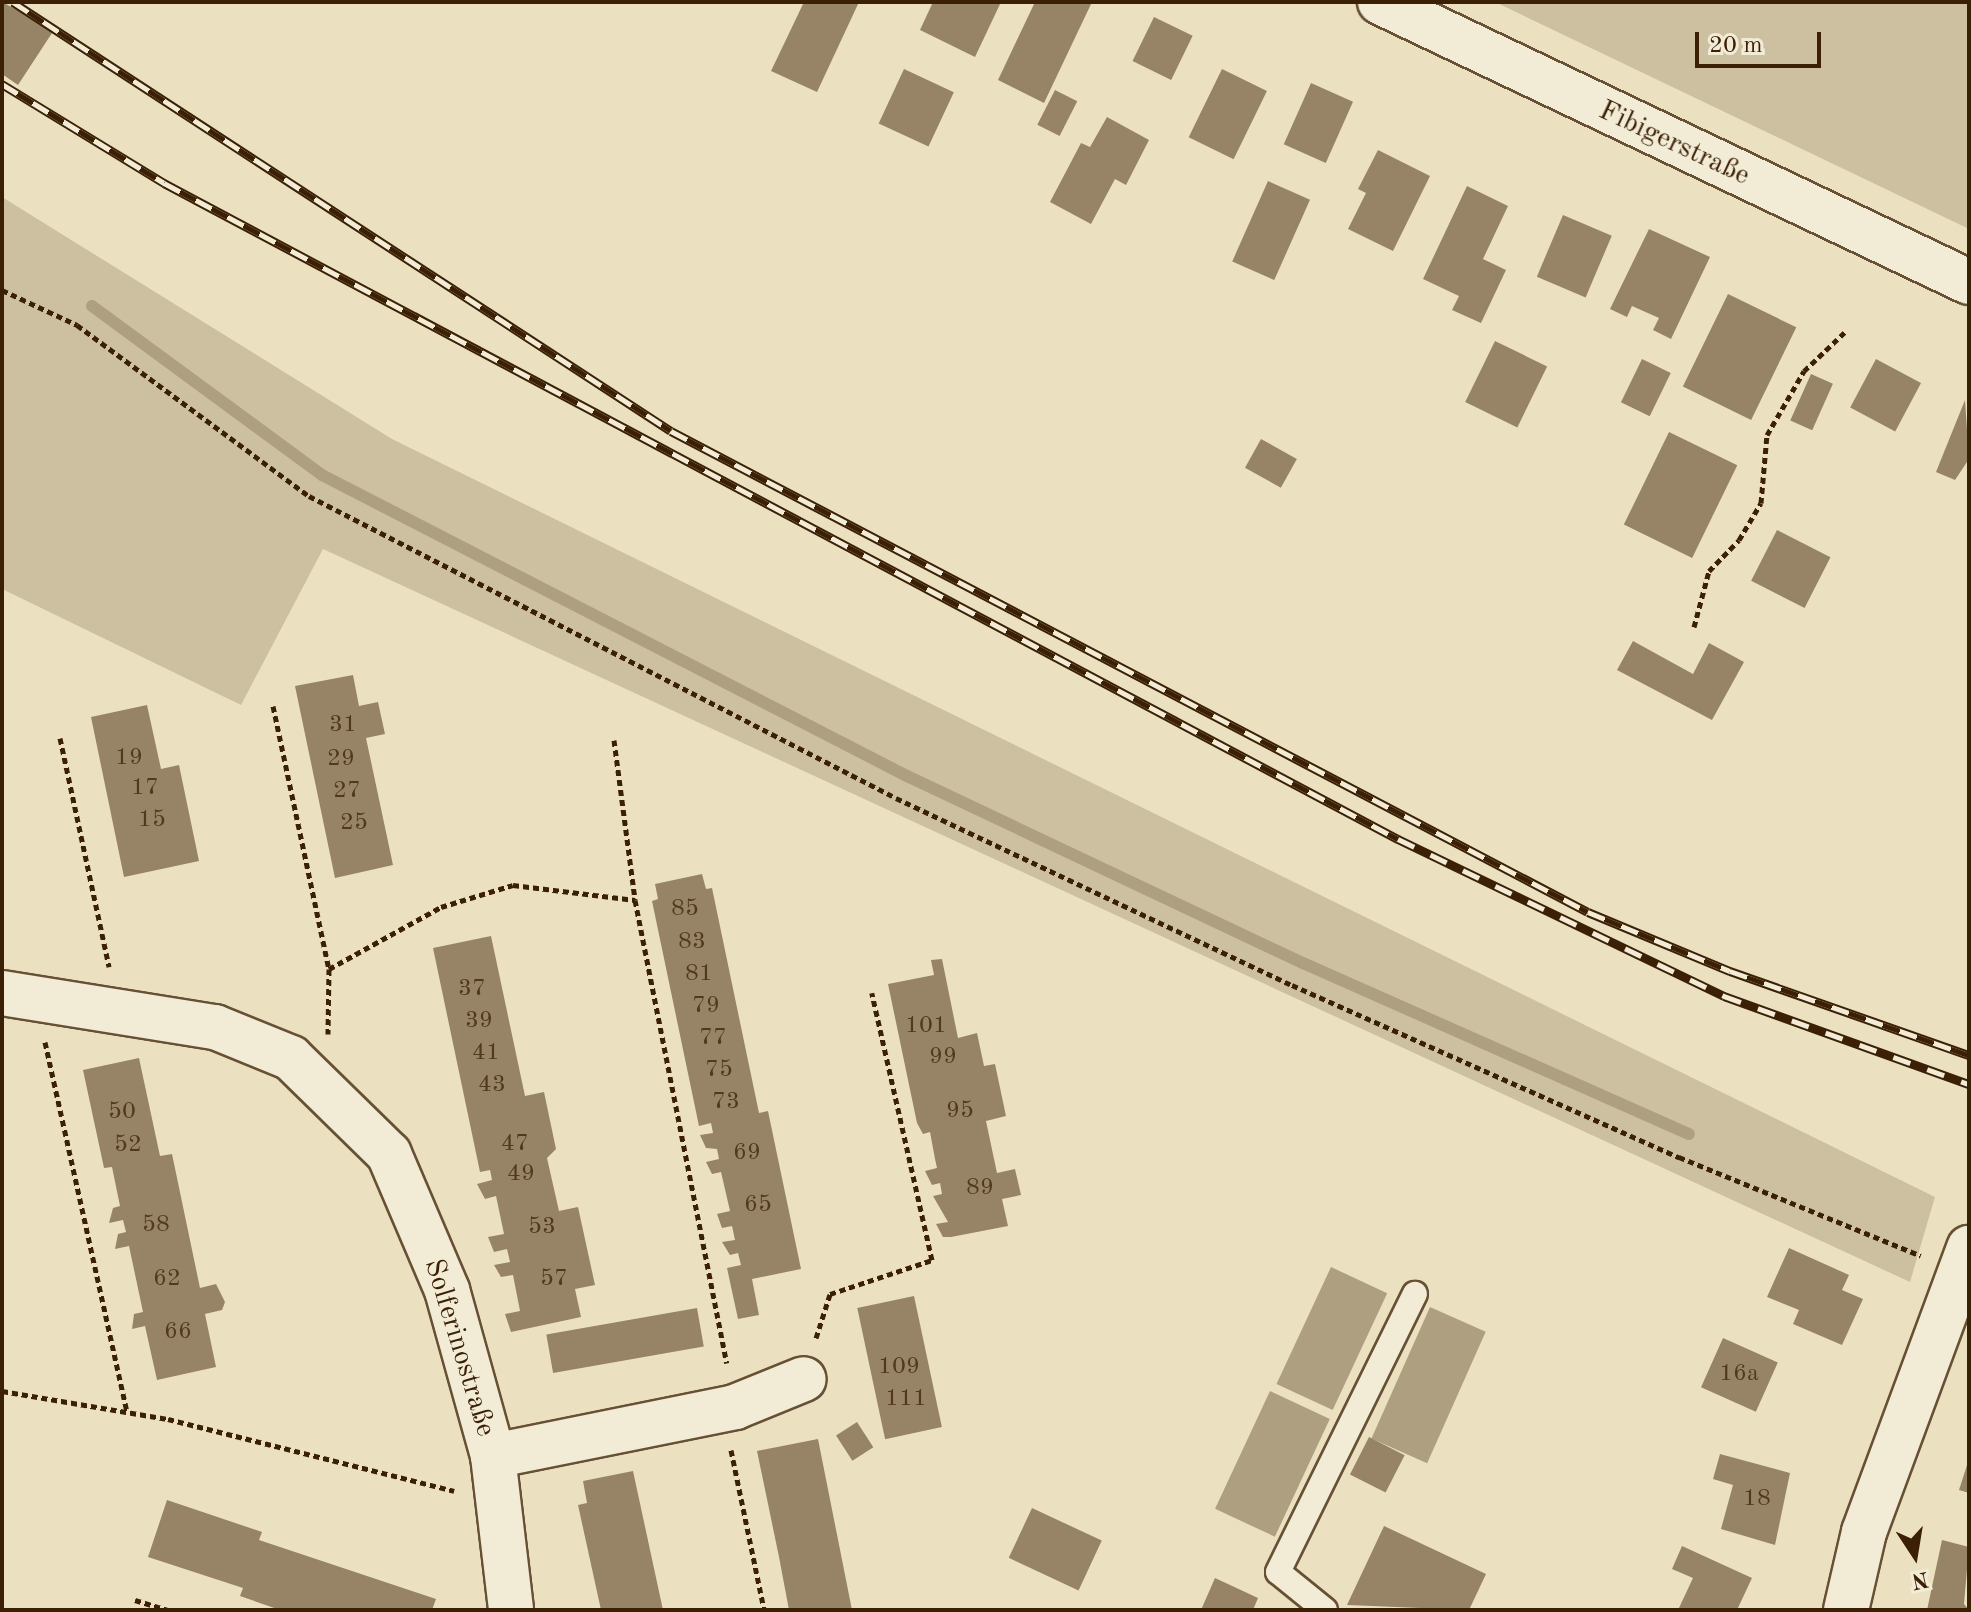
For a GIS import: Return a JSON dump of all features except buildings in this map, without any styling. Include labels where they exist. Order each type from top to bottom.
[{"type":"street","name":"Fibigerstraße","points":[[1380,2],[1969,282]]},
{"type":"street","name":"Solferinostraße","points":[[19,996],[118,1009],[215,1027],[291,1058],[389,1154],[447,1290],[493,1456],[511,1610]]},
{"type":"street","points":[[1846,1610],[1864,1532],[1964,1260]]},
{"type":"street","name":"Solferinostraße","points":[[493,1456],[729,1409],[804,1379]]},
{"type":"lane","points":[[1325,1610],[1278,1572],[1415,1294]]},
{"type":"path","points":[[2,290],[77,325],[309,496],[896,798],[1321,998],[1679,1157],[1964,1260]]},
{"type":"path","points":[[1694,627],[1709,571],[1739,540],[1761,503],[1767,435],[1804,371],[1847,330]]},
{"type":"path","points":[[273,706],[329,969],[332,1031],[291,1058]]},
{"type":"path","points":[[60,738],[118,1009]]},
{"type":"path","points":[[614,740],[635,900],[764,1610]]},
{"type":"path","points":[[329,969],[441,907],[513,885],[635,900]]},
{"type":"path","points":[[804,1379],[830,1294],[932,1260],[872,993]]},
{"type":"path","points":[[19,996],[127,1412]]},
{"type":"path","points":[[2,1391],[127,1412],[498,1502]]},
{"type":"path","points":[[135,1600],[168,1610]]},
{"type":"shaded area","points":[[1495,2],[1969,2],[1969,229]]},
{"type":"shaded area","points":[[2,197],[392,439],[1935,1197],[1910,1282],[323,549],[241,705],[2,589]]},
{"type":"shaded area","points":[[1331,1267],[1387,1293],[1333,1410],[1276,1384]]},
{"type":"shaded area","points":[[1430,1307],[1486,1332],[1427,1463],[1371,1439]]},
{"type":"shaded area","points":[[1270,1391],[1330,1419],[1275,1537],[1215,1509]]},
{"type":"waterway","points":[[92,306],[322,475],[907,776],[1303,963],[1689,1134]]},
{"type":"railway","points":[[13,2],[671,431],[1588,912],[1730,971],[1969,1055]]},
{"type":"railway","points":[[2,84],[164,183],[1398,839],[1724,996],[1969,1084]]}]
